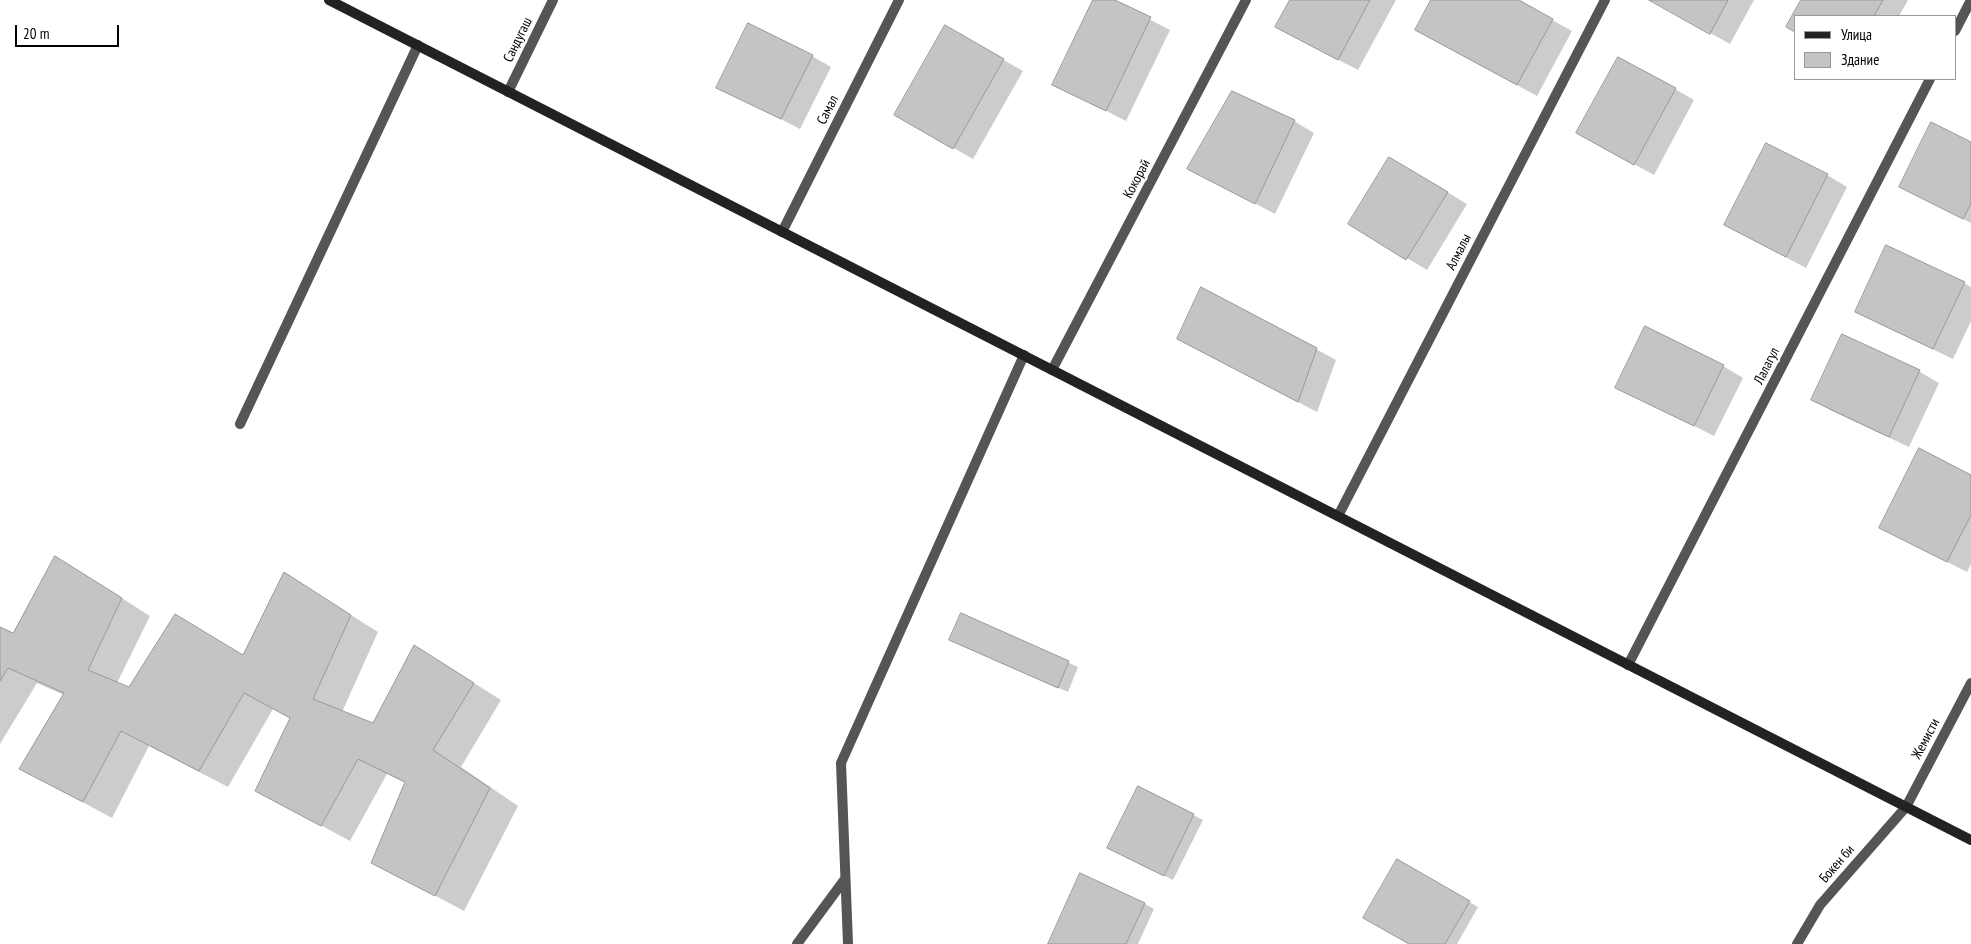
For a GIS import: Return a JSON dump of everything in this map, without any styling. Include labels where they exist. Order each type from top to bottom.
[{"type":"main road","points":[[330,0],[1971,840]]},
{"type":"street","name":"Сандугаш","points":[[508,92],[553,0]]},
{"type":"street","name":"Самал","points":[[782,232],[899,0]]},
{"type":"street","name":"Кокорай","points":[[1052,370],[1246,0]]},
{"type":"street","name":"Алмалы","points":[[1338,516],[1605,0]]},
{"type":"street","points":[[1956,29],[1971,0]]},
{"type":"street","points":[[240,424],[418,46]]},
{"type":"street","name":"Лалагул","points":[[1628,665],[1929,80]]},
{"type":"street","points":[[848,944],[841,763],[1024,356]]},
{"type":"street","name":"Жемисти","points":[[1906,807],[1971,683]]},
{"type":"street","name":"Бокен би","points":[[1796,944],[1820,905],[1906,807]]},
{"type":"street","points":[[797,944],[845,879]]},
{"type":"building","points":[[1093,0],[1115,0],[1151,17],[1106,111],[1052,85]]},
{"type":"building","points":[[1290,0],[1370,0],[1338,60],[1275,27]]},
{"type":"building","points":[[1431,0],[1519,0],[1553,19],[1517,85],[1415,30]]},
{"type":"building","points":[[1649,0],[1728,0],[1710,34]]},
{"type":"building","points":[[1801,0],[1883,0],[1875,15],[1794,15],[1794,31],[1786,27]]},
{"type":"building","points":[[748,23],[813,55],[781,119],[716,88]]},
{"type":"building","points":[[945,25],[1004,59],[953,149],[894,115]]},
{"type":"building","points":[[1618,57],[1676,88],[1634,165],[1576,133]]},
{"type":"building","points":[[1232,91],[1295,120],[1255,204],[1187,169]]},
{"type":"building","points":[[1931,122],[1971,142],[1971,204],[1963,219],[1899,187]]},
{"type":"building","points":[[1766,143],[1828,174],[1786,257],[1724,225]]},
{"type":"building","points":[[1389,157],[1448,192],[1406,260],[1348,224]]},
{"type":"building","points":[[1886,245],[1965,282],[1933,349],[1855,312]]},
{"type":"building","points":[[1201,287],[1317,348],[1298,402],[1177,339]]},
{"type":"building","points":[[1645,326],[1724,365],[1694,426],[1615,388]]},
{"type":"building","points":[[1842,334],[1920,370],[1889,437],[1811,400]]},
{"type":"building","points":[[1919,448],[1971,475],[1971,515],[1947,562],[1879,528]]},
{"type":"building","points":[[55,556],[122,598],[88,670],[129,687],[175,614],[243,655],[284,572],[351,615],[313,699],[373,723],[414,645],[474,683],[433,750],[490,788],[435,896],[371,863],[405,782],[358,759],[321,826],[255,791],[290,718],[244,693],[199,771],[121,731],[83,802],[19,769],[64,693],[8,668],[0,681],[0,627],[13,633]]},
{"type":"building","points":[[961,613],[1069,661],[1058,688],[949,640]]},
{"type":"building","points":[[1138,786],[1194,814],[1164,876],[1107,848]]},
{"type":"building","points":[[1397,859],[1470,901],[1445,944],[1409,944],[1363,918]]},
{"type":"building","points":[[1080,873],[1145,903],[1126,944],[1048,944]]}]
